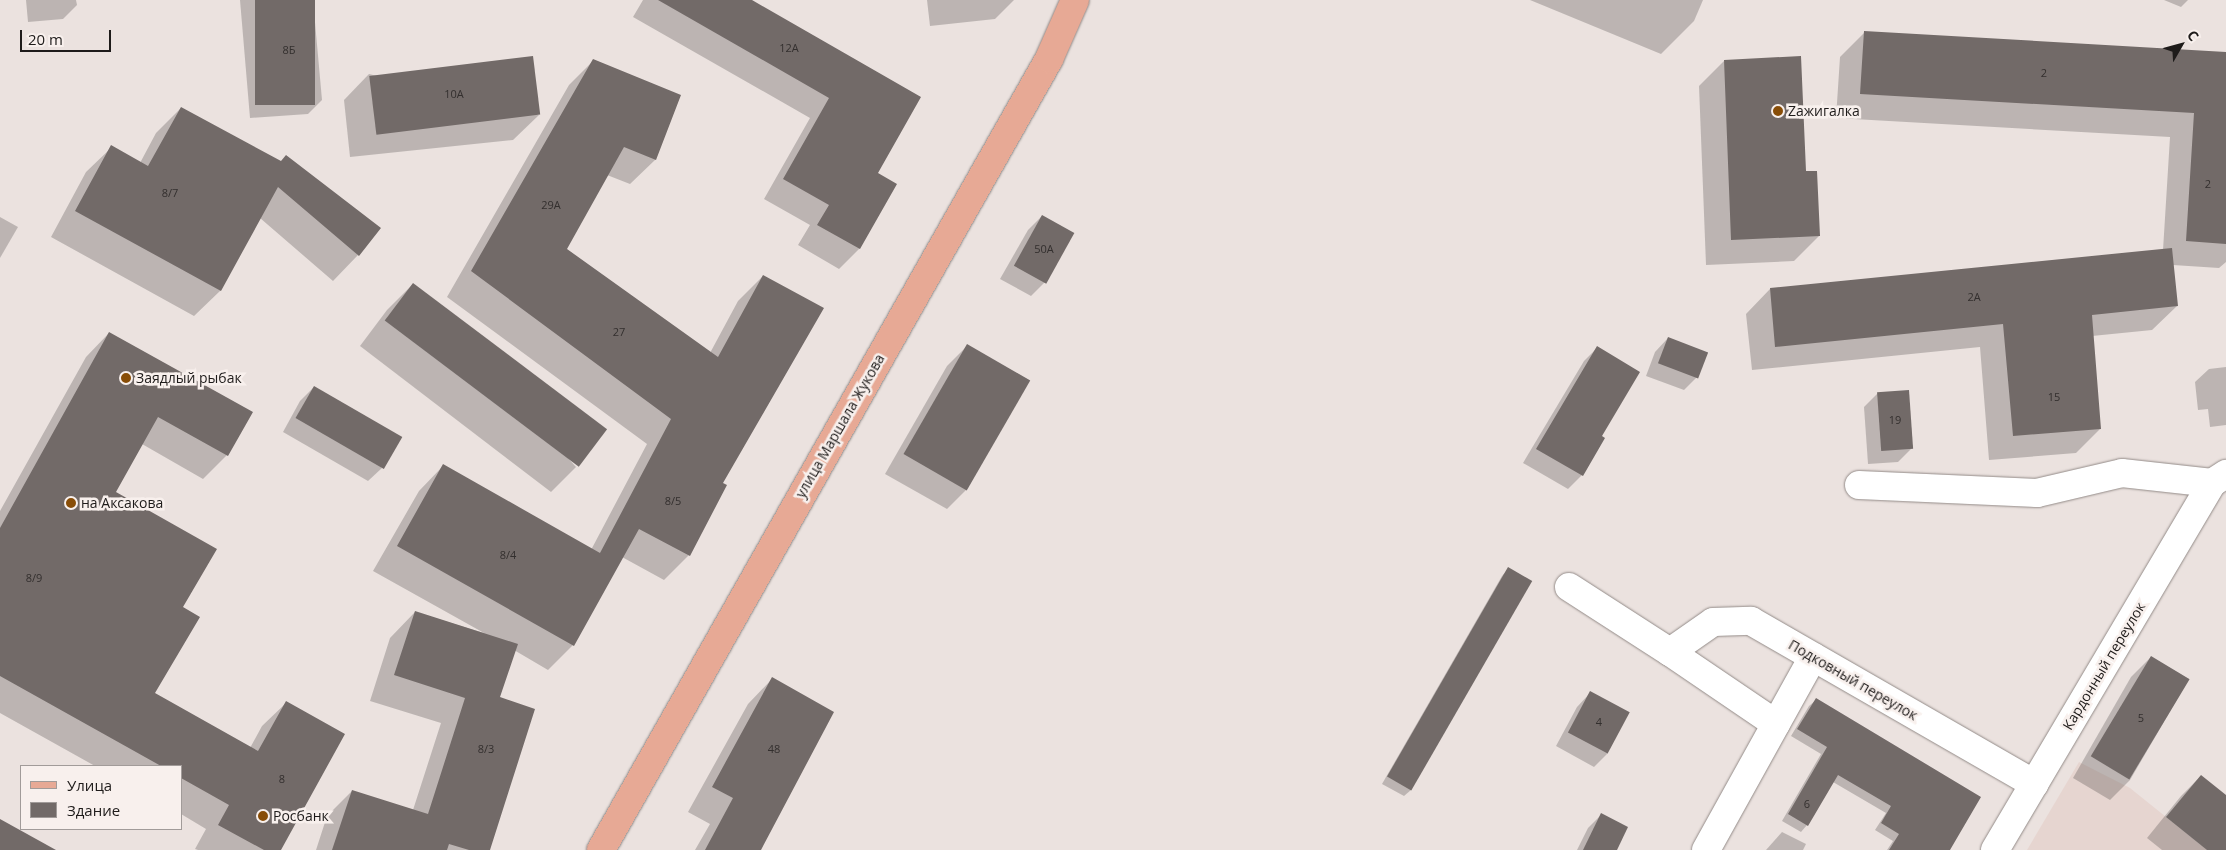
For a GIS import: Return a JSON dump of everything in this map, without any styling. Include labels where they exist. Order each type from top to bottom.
[{"type":"main road","name":"улица Маршала Жукова","points":[[601,850],[1049,59],[1075,0]]},
{"type":"street","name":"Кардонный переулок","points":[[1859,485],[2037,493],[2122,473],[2219,478],[1996,850]]},
{"type":"street","points":[[1569,587],[1670,652],[1776,724]]},
{"type":"street","name":"Подковный переулок","points":[[1670,652],[1713,622],[1752,621],[2035,784]]},
{"type":"street","points":[[1706,850],[1813,657]]},
{"type":"shaded area","points":[[2079,762],[2130,788],[2207,850],[2027,850]]},
{"type":"building","points":[[255,0],[315,0],[315,105],[255,105]]},
{"type":"building","points":[[658,0],[752,0],[921,97],[878,173],[897,184],[860,249],[817,225],[829,205],[783,179],[829,98]]},
{"type":"building","points":[[1864,31],[2226,52],[2226,244],[2186,241],[2194,113],[1860,94]]},
{"type":"building","points":[[533,56],[540,115],[376,135],[369,76]]},
{"type":"building","points":[[1801,56],[1806,171],[1817,171],[1820,236],[1731,240],[1724,60]]},
{"type":"building","points":[[593,59],[681,95],[656,160],[624,147],[567,249],[718,357],[763,275],[824,308],[723,483],[727,485],[690,556],[639,529],[574,646],[397,546],[443,464],[600,553],[671,419],[471,271]]},
{"type":"building","points":[[181,107],[281,161],[286,155],[381,228],[359,256],[278,187],[221,291],[75,211],[111,145],[148,166]]},
{"type":"building","points":[[1042,215],[1074,233],[1046,284],[1014,266]]},
{"type":"building","points":[[2172,248],[2178,306],[2092,315],[2101,429],[2013,436],[2003,324],[1775,347],[1770,288]]},
{"type":"building","points":[[413,283],[607,429],[579,467],[385,321]]},
{"type":"building","points":[[109,332],[253,412],[228,456],[158,417],[116,492],[217,549],[183,607],[200,617],[155,693],[258,751],[286,701],[345,734],[281,850],[264,850],[218,825],[229,805],[182,779],[182,765],[159,765],[0,676],[0,528]]},
{"type":"building","points":[[1668,337],[1708,352],[1698,379],[1658,363]]},
{"type":"building","points":[[967,344],[1030,380],[967,490],[904,454]]},
{"type":"building","points":[[1597,346],[1640,372],[1602,436],[1605,438],[1583,476],[1536,449]]},
{"type":"building","points":[[314,386],[402,437],[384,469],[296,418]]},
{"type":"building","points":[[1909,390],[1913,449],[1881,451],[1877,392]]},
{"type":"building","points":[[1508,567],[1532,581],[1411,791],[1387,777]]},
{"type":"building","points":[[415,611],[518,644],[500,697],[535,709],[490,850],[469,850],[449,844],[447,850],[332,850],[352,790],[428,814],[465,698],[394,675]]},
{"type":"building","points":[[2151,656],[2190,679],[2129,779],[2091,756]]},
{"type":"building","points":[[772,677],[834,712],[761,850],[705,850],[733,798],[712,787]]},
{"type":"building","points":[[1590,691],[1630,712],[1608,754],[1568,732]]},
{"type":"building","points":[[1816,698],[1981,797],[1950,850],[1889,850],[1899,834],[1881,823],[1891,806],[1838,775],[1808,826],[1788,814],[1827,747],[1797,729]]},
{"type":"building","points":[[2201,775],[2226,795],[2226,850],[2207,850],[2166,817]]},
{"type":"building","points":[[1601,813],[1628,827],[1617,850],[1583,850]]},
{"type":"building","points":[[0,819],[56,850],[0,850]]},
{"type":"place","name":"Zажигалка","points":[[1778,111]]},
{"type":"place","name":"Заядлый рыбак","points":[[126,378]]},
{"type":"place","name":"на Аксакова","points":[[71,503]]},
{"type":"place","name":"Росбанк","points":[[263,816]]}]
